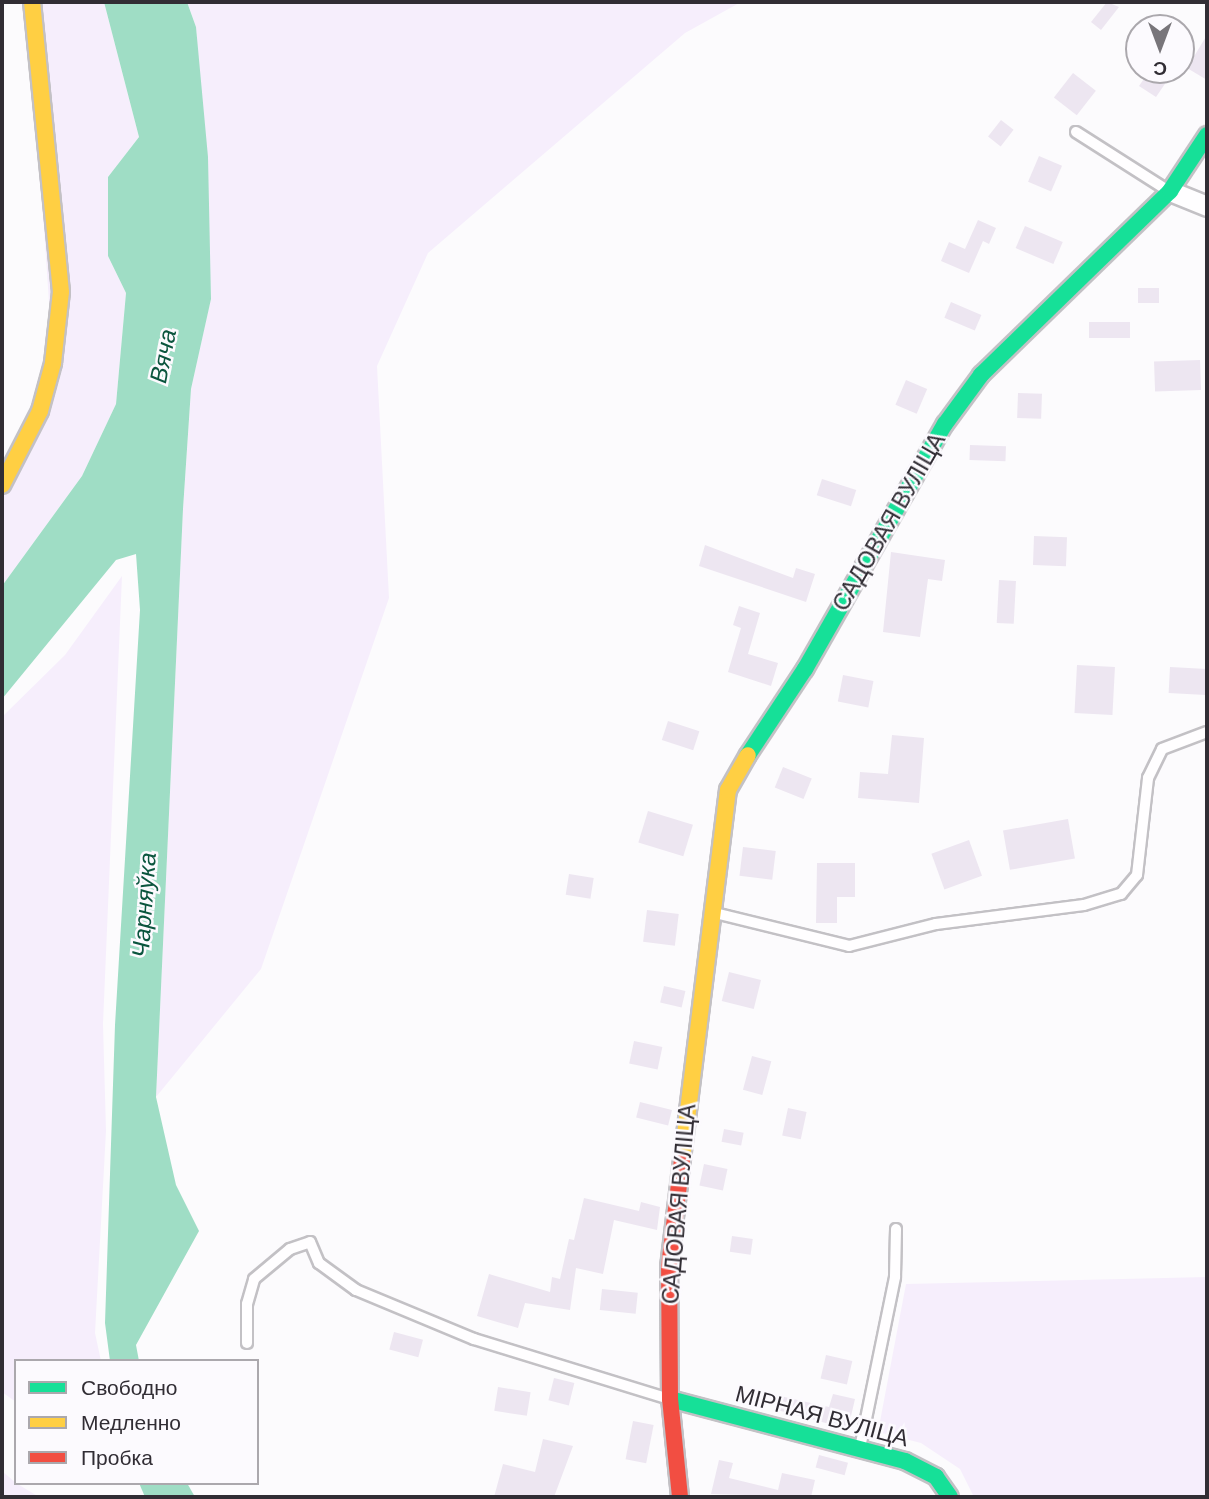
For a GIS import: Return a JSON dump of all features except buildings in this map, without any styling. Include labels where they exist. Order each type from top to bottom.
[{"type":"street","points":[[2,485],[40,411],[53,363],[61,292],[32,2]]},
{"type":"street","name":"САДОВАЯ ВУЛІЦА","points":[[680,1497],[670,1399],[669,1267],[721,818],[740,762],[805,669],[945,424],[981,375],[1170,191],[1207,135]]},
{"type":"street","points":[[1170,191],[1207,206]]},
{"type":"street","name":"МІРНАЯ ВУЛІЦА","points":[[670,1399],[923,1468],[950,1497]]},
{"type":"lane","points":[[1076,132],[1170,191]]},
{"type":"lane","points":[[710,912],[849,946],[936,924],[1084,905],[1121,894],[1137,875],[1148,778],[1162,749],[1207,732]]},
{"type":"lane","points":[[860,1449],[895,1277],[896,1229]]},
{"type":"lane","points":[[247,1343],[247,1304],[254,1279],[290,1250],[310,1242],[319,1263],[356,1290],[474,1339],[670,1399]]},
{"type":"shaded area","points":[[29,2],[104,2],[139,137],[108,177],[108,256],[126,293],[116,404],[82,476],[2,586],[2,485],[53,363]]},
{"type":"shaded area","points":[[187,2],[741,2],[685,33],[428,253],[377,366],[389,598],[261,969],[156,1097],[191,389],[211,298],[196,27]]},
{"type":"shaded area","points":[[122,576],[103,1024],[106,1131],[95,1333],[101,1359],[14,1359],[14,1401],[2,1392],[2,717],[65,655]]},
{"type":"shaded area","points":[[1207,1277],[1207,1497],[974,1497],[960,1469],[921,1443],[878,1432],[906,1284]]},
{"type":"shaded area","points":[[2,1471],[14,1481],[14,1485],[19,1485],[39,1497],[2,1497]]},
{"type":"water","points":[[104,2],[187,2],[196,27],[208,157],[211,299],[191,389],[156,1097],[176,1185],[199,1231],[136,1345],[139,1359],[110,1359],[105,1323],[115,1025],[140,610],[136,554],[116,560],[2,699],[2,586],[82,476],[116,404],[126,293],[108,256],[108,177],[139,137]]},
{"type":"water","points":[[140,1485],[188,1485],[195,1497],[145,1497]]},
{"type":"traffic: fast","points":[[748,755],[805,669],[945,424],[981,375],[1170,191],[1207,135]]},
{"type":"traffic: fast","points":[[670,1399],[905,1461],[936,1477],[950,1497]]},
{"type":"traffic: slow","points":[[2,485],[40,411],[53,363],[61,292],[32,2]]},
{"type":"traffic: slow","points":[[682,1159],[728,790],[748,755]]},
{"type":"traffic: jam","points":[[680,1497],[670,1399],[669,1267],[682,1159]]},
{"type":"water label","name":"Вяча","points":[[163,356]]},
{"type":"water label","name":"Чарняўка","points":[[144,905]]}]
